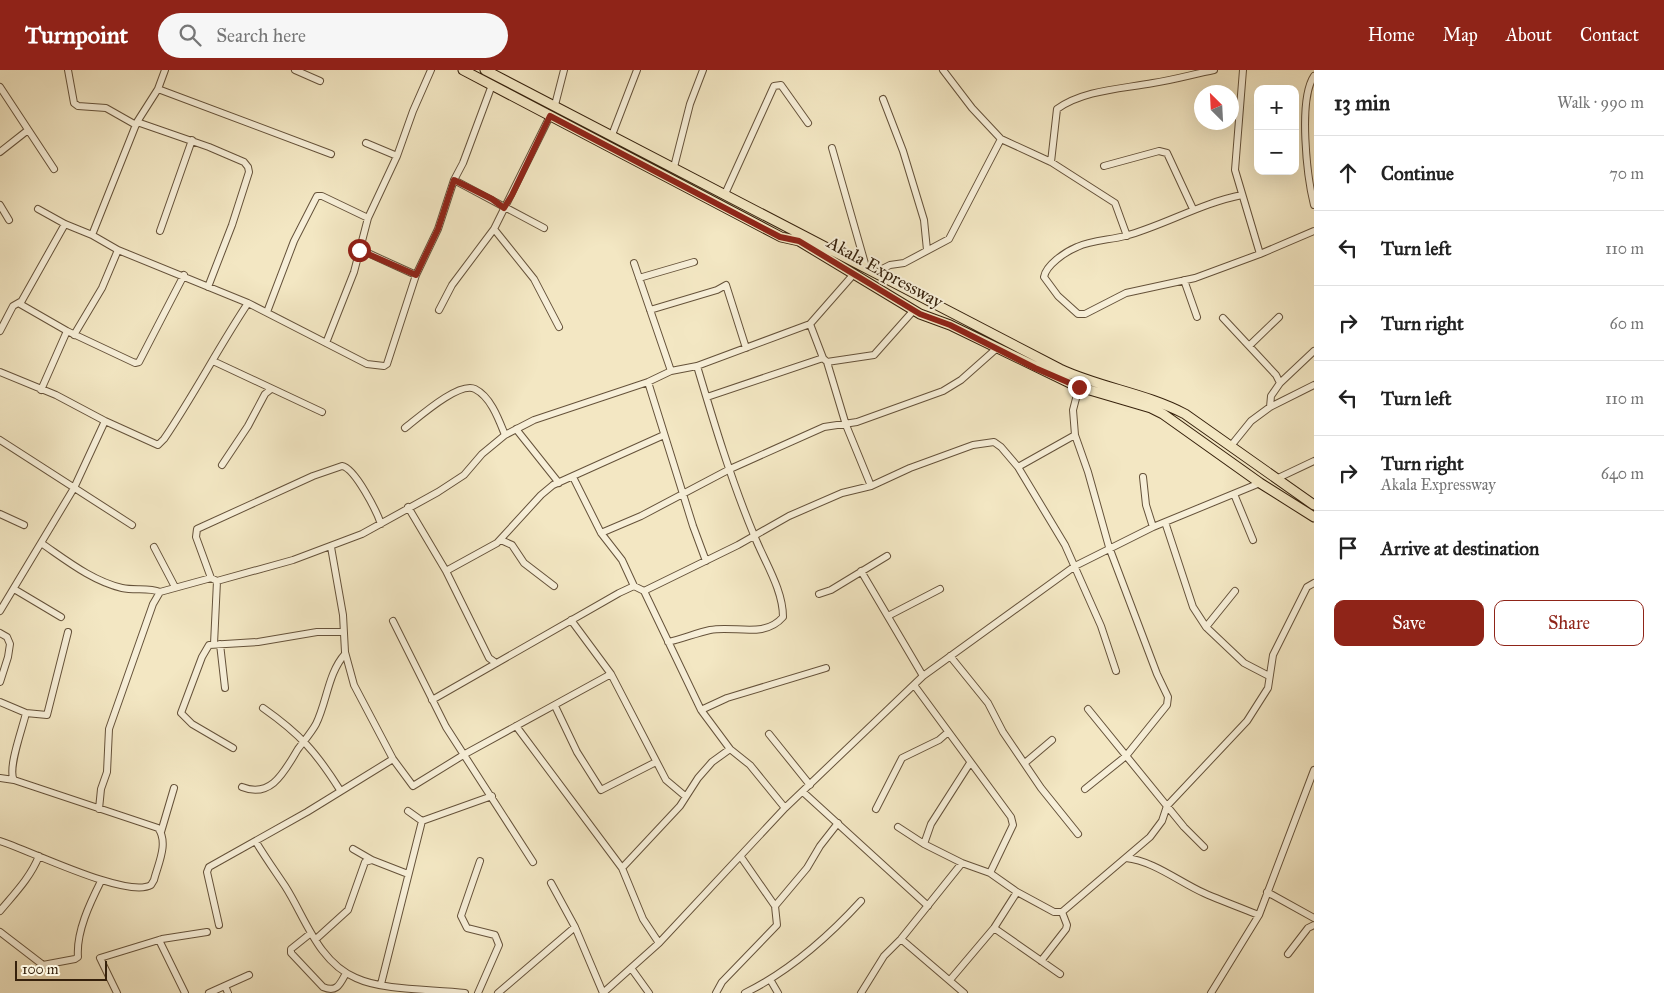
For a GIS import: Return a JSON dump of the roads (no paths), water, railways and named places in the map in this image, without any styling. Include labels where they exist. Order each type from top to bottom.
[{"type":"main road","name":"Akala Expressway","points":[[463,70],[780,237],[799,241],[917,312],[950,325],[996,349],[1079,387],[1151,408],[1163,414],[1260,483],[1314,517]]},
{"type":"main road","name":"Akala Expressway","points":[[491,71],[612,136],[1073,374],[1094,384],[1163,402],[1185,414],[1314,506]]},
{"type":"main road","points":[[521,101],[527,91]]},
{"type":"main road","points":[[891,297],[899,283]]},
{"type":"main road","points":[[917,312],[920,295]]},
{"type":"street","points":[[68,70],[74,103],[78,106],[112,110],[136,123],[192,140],[244,162],[248,167],[249,172],[232,225],[208,287]]},
{"type":"street","points":[[92,234],[136,123],[158,89],[165,70]]},
{"type":"street","points":[[295,70],[320,81]]},
{"type":"street","points":[[326,343],[346,294],[368,218],[397,156],[413,111],[431,70]]},
{"type":"street","points":[[554,105],[564,70]]},
{"type":"street","points":[[612,136],[637,70]]},
{"type":"street","points":[[674,167],[690,104],[703,70]]},
{"type":"street","points":[[943,70],[972,108],[1001,139],[1051,162],[1115,204],[1127,236]]},
{"type":"street","points":[[1051,162],[1057,109],[1065,103],[1097,91],[1154,83],[1214,70]]},
{"type":"street","points":[[1243,70],[1235,170],[1260,254]]},
{"type":"street","points":[[1314,76],[1308,92],[1305,134],[1309,186],[1314,205]]},
{"type":"street","points":[[38,209],[65,224],[92,234],[118,250],[184,275],[248,303],[367,364],[384,366],[416,275],[438,229],[454,180],[463,163],[492,85]]},
{"type":"street","points":[[725,194],[774,86],[781,85],[808,123]]},
{"type":"street","points":[[0,87],[54,170]]},
{"type":"street","points":[[158,89],[331,154]]},
{"type":"street","points":[[882,100],[902,151],[924,220],[927,250]]},
{"type":"street","points":[[439,310],[452,285],[494,229],[550,116]]},
{"type":"street","points":[[0,152],[28,130]]},
{"type":"street","points":[[881,274],[884,268],[904,263],[949,239],[1001,139]]},
{"type":"street","points":[[160,231],[192,140]]},
{"type":"street","points":[[366,143],[397,156]]},
{"type":"street","points":[[832,148],[866,267]]},
{"type":"street","points":[[1104,166],[1159,151],[1166,153],[1193,209]]},
{"type":"street","points":[[454,180],[544,228]]},
{"type":"street","points":[[1242,194],[1193,209],[1127,236],[1078,246],[1054,263],[1045,272],[1044,278],[1058,296],[1078,314],[1102,306],[1126,293],[1184,280],[1260,254],[1314,231]]},
{"type":"street","points":[[267,312],[294,240],[317,196],[322,196],[368,218]]},
{"type":"street","points":[[0,206],[9,220]]},
{"type":"street","points":[[0,331],[13,306],[20,302],[65,224]]},
{"type":"street","points":[[494,229],[534,279],[559,328]]},
{"type":"street","points":[[74,335],[102,288],[118,250]]},
{"type":"street","points":[[359,250],[416,275]]},
{"type":"street","points":[[639,278],[694,262]]},
{"type":"street","points":[[634,263],[670,371]]},
{"type":"street","points":[[99,809],[101,789],[107,772],[110,729],[153,604],[160,592],[175,587],[256,572],[331,547],[381,524],[408,507],[438,492],[464,474],[482,454],[506,435],[516,430],[557,411],[648,382],[670,371],[698,366],[810,324],[853,274]]},
{"type":"street","points":[[20,302],[22,306],[66,331],[137,363],[184,275]]},
{"type":"street","points":[[1184,280],[1197,317]]},
{"type":"street","points":[[650,310],[717,290],[726,285],[746,348]]},
{"type":"street","points":[[0,372],[56,395],[105,421],[158,445],[195,392],[248,303]]},
{"type":"street","points":[[706,397],[825,360],[874,355],[917,312]]},
{"type":"street","points":[[1250,345],[1279,317]]},
{"type":"street","points":[[1223,318],[1270,365],[1280,383]]},
{"type":"street","points":[[810,324],[848,423],[849,432],[871,486]]},
{"type":"street","points":[[41,390],[66,331]]},
{"type":"street","points":[[601,533],[684,495],[730,469],[824,427],[857,422],[943,391],[961,380],[996,349]]},
{"type":"street","points":[[1270,407],[1271,396],[1280,383],[1314,351]]},
{"type":"street","points":[[212,361],[264,386],[268,392],[322,412]]},
{"type":"street","points":[[668,642],[710,630],[766,629],[778,624],[783,617],[782,604],[754,536],[730,469],[706,397],[698,366]]},
{"type":"street","points":[[648,382],[693,526],[706,560]]},
{"type":"street","points":[[1230,447],[1250,421],[1270,407],[1314,385]]},
{"type":"street","points":[[1079,387],[1073,410],[1075,435],[1088,472],[1109,548],[1157,674],[1168,697],[1167,705],[1126,756],[1085,789]]},
{"type":"street","points":[[405,428],[453,393],[469,388],[476,390],[487,400],[506,435]]},
{"type":"street","points":[[222,464],[268,392]]},
{"type":"street","points":[[0,611],[74,488],[105,421]]},
{"type":"street","points":[[516,430],[559,483]]},
{"type":"street","points":[[446,571],[500,540],[541,495],[559,483],[664,435]]},
{"type":"street","points":[[1018,467],[1075,435]]},
{"type":"street","points":[[0,440],[132,524]]},
{"type":"street","points":[[644,591],[754,536],[789,516],[842,492],[871,486],[910,468],[985,443],[994,442],[1001,447],[1018,467],[1075,566],[1101,626],[1116,671]]},
{"type":"street","points":[[1276,479],[1314,461]]},
{"type":"street","points":[[225,688],[217,644],[214,580],[196,537],[197,529],[313,476],[342,466],[349,469],[371,502],[381,524]]},
{"type":"street","points":[[573,477],[601,533],[622,560],[634,586],[644,591],[701,710],[730,749],[750,765],[785,808]]},
{"type":"street","points":[[1143,477],[1146,505],[1153,527]]},
{"type":"street","points":[[551,883],[576,927],[603,993],[660,943],[785,808],[923,676],[1075,566],[1153,527],[1260,483]]},
{"type":"street","points":[[1234,494],[1253,540]]},
{"type":"street","points":[[408,507],[446,571],[489,658],[496,663]]},
{"type":"street","points":[[0,514],[24,525]]},
{"type":"street","points":[[1165,522],[1193,607],[1206,627],[1244,663],[1269,676]]},
{"type":"street","points":[[500,540],[512,545],[524,563],[554,586]]},
{"type":"street","points":[[41,543],[83,572],[107,582],[134,590],[153,589],[160,592]]},
{"type":"street","points":[[154,547],[175,587]]},
{"type":"street","points":[[331,547],[344,632],[345,654],[354,686],[393,758],[413,786],[465,754],[611,674]]},
{"type":"street","points":[[819,594],[831,590],[887,556]]},
{"type":"street","points":[[861,571],[923,676]]},
{"type":"street","points":[[898,827],[924,844],[962,863],[990,873],[1017,892],[1054,912],[1062,912],[1126,858],[1158,827],[1167,806],[1248,721],[1268,688],[1272,655],[1307,587],[1314,583]]},
{"type":"street","points":[[432,700],[634,586]]},
{"type":"street","points":[[14,588],[61,618]]},
{"type":"street","points":[[888,616],[940,589]]},
{"type":"street","points":[[1206,627],[1235,591]]},
{"type":"street","points":[[571,620],[611,674],[666,780],[685,796]]},
{"type":"street","points":[[393,621],[432,700],[453,737],[533,862]]},
{"type":"street","points":[[0,702],[26,713],[47,715],[68,632]]},
{"type":"street","points":[[233,748],[192,724],[181,713],[206,648],[217,644],[258,642],[301,633],[344,632]]},
{"type":"street","points":[[0,633],[7,637],[10,644],[0,682]]},
{"type":"street","points":[[242,787],[257,790],[278,780],[316,724],[337,664],[345,654]]},
{"type":"street","points":[[950,656],[988,703],[1003,732],[1026,762],[1041,788],[1078,834]]},
{"type":"street","points":[[486,670],[489,658]]},
{"type":"street","points":[[701,710],[727,698],[826,668]]},
{"type":"street","points":[[914,685],[947,733],[1011,817],[1014,825],[990,873]]},
{"type":"street","points":[[555,706],[578,752],[601,790],[656,762]]},
{"type":"street","points":[[263,708],[305,740],[321,759],[340,790]]},
{"type":"street","points":[[1088,709],[1167,806],[1204,847]]},
{"type":"street","points":[[14,780],[12,777],[13,757],[21,736],[26,713]]},
{"type":"street","points":[[516,726],[622,868],[643,919],[660,943]]},
{"type":"street","points":[[876,809],[902,758],[939,740],[947,733]]},
{"type":"street","points":[[769,734],[810,785]]},
{"type":"street","points":[[1026,762],[1052,740]]},
{"type":"street","points":[[622,868],[680,806],[685,796],[712,762],[730,749]]},
{"type":"street","points":[[219,925],[209,867],[256,842],[393,758]]},
{"type":"street","points":[[924,844],[931,824],[970,763]]},
{"type":"street","points":[[1211,993],[1259,915],[1314,770]]},
{"type":"street","points":[[0,778],[14,780],[60,794],[158,828],[164,844],[151,885],[144,888],[101,881],[0,841]]},
{"type":"street","points":[[161,832],[174,788]]},
{"type":"street","points":[[803,792],[928,906]]},
{"type":"street","points":[[422,821],[492,796]]},
{"type":"street","points":[[408,811],[422,821]]},
{"type":"street","points":[[380,984],[422,821]]},
{"type":"street","points":[[775,906],[807,868],[820,846],[838,823]]},
{"type":"street","points":[[256,842],[327,955],[346,973],[357,979],[380,984],[465,993]]},
{"type":"street","points":[[353,849],[372,860],[408,874]]},
{"type":"street","points":[[0,911],[23,886],[33,871],[39,856]]},
{"type":"street","points":[[716,993],[722,982],[777,925],[775,906],[741,857]]},
{"type":"street","points":[[1126,858],[1134,859],[1164,872],[1203,893],[1259,915]]},
{"type":"street","points":[[346,973],[339,987],[334,990],[323,987],[291,953],[291,949],[314,936],[348,910],[365,862],[372,860]]},
{"type":"street","points":[[478,993],[499,945],[495,935],[467,928],[461,916],[480,861]]},
{"type":"street","points":[[861,993],[884,956],[901,939],[962,863]]},
{"type":"street","points":[[0,932],[43,965],[75,959],[78,957],[77,947],[85,917],[101,881]]},
{"type":"street","points":[[950,980],[994,928],[1017,892]]},
{"type":"street","points":[[1267,892],[1314,918]]},
{"type":"street","points":[[746,993],[771,981],[828,934],[861,900]]},
{"type":"street","points":[[1041,961],[1066,929],[1067,925],[1062,912]]},
{"type":"street","points":[[1288,954],[1308,928],[1314,925]]},
{"type":"street","points":[[498,993],[576,927]]},
{"type":"street","points":[[994,928],[1060,974]]},
{"type":"street","points":[[117,993],[100,958],[159,940],[207,932]]},
{"type":"street","points":[[901,939],[964,993]]},
{"type":"street","points":[[159,940],[184,993]]},
{"type":"street","points":[[631,968],[649,993]]},
{"type":"street","points":[[209,993],[249,975]]},
{"type":"street","points":[[771,981],[778,993]]},
{"type":"street","points":[[225,986],[228,993]]}]
